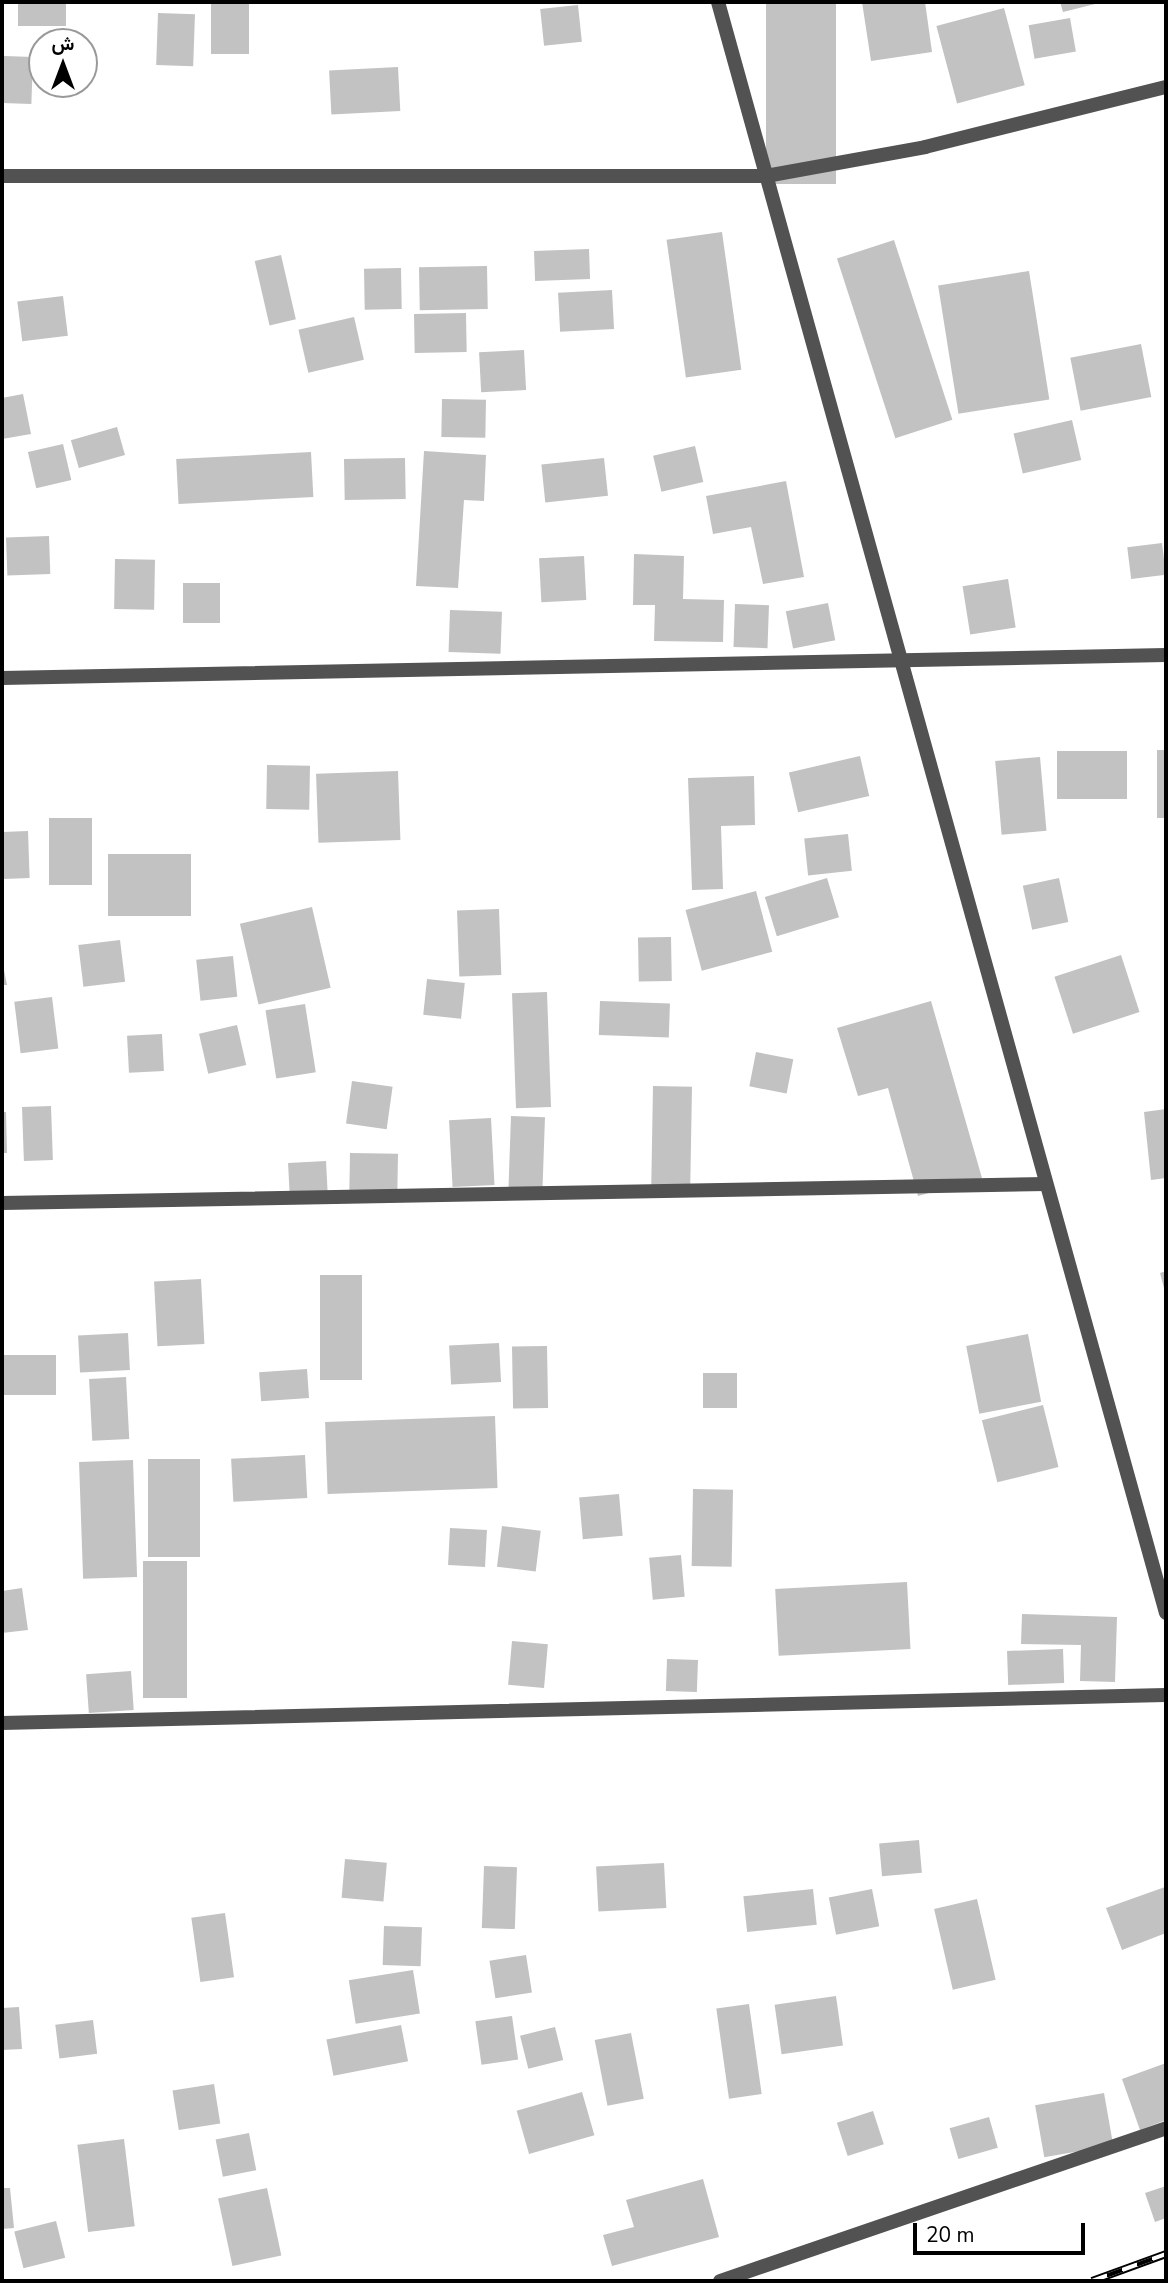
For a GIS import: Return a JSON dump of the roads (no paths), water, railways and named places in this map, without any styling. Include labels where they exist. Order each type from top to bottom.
[{"type":"street","points":[[718,2],[899,661],[1166,1613]]},
{"type":"street","points":[[2,176],[766,176],[925,147],[1166,87]]},
{"type":"street","points":[[2,678],[1166,656]]},
{"type":"street","points":[[2,1203],[1046,1184]]},
{"type":"street","points":[[2,1723],[1166,1695]]},
{"type":"street","points":[[720,2281],[1166,2128]]},
{"type":"railway","points":[[1092,2281],[1166,2254]]}]
